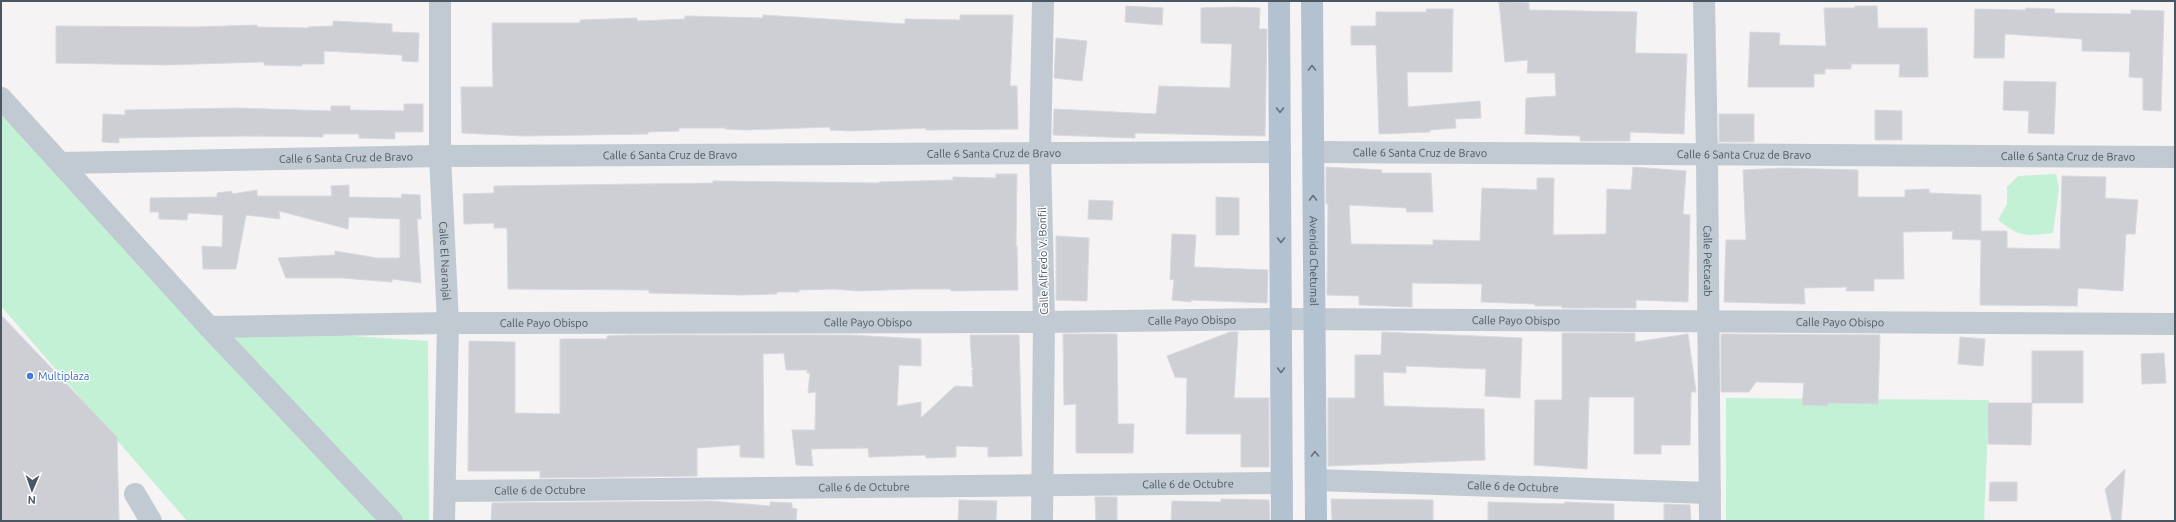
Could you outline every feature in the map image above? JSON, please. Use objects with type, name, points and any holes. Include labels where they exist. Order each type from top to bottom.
[{"type":"main road","points":[[1279,1],[1282,521]]},
{"type":"main road","name":"Avenida Chetumal","points":[[1312,1],[1316,521]]},
{"type":"street","name":"Calle El Naranjal","points":[[440,1],[440,156],[448,323],[446,491],[444,521]]},
{"type":"street","name":"Calle Alfredo V. Bonfil","points":[[1042,521],[1044,322],[1040,153],[1043,1]]},
{"type":"street","name":"Calle Petcacab","points":[[1704,1],[1707,155],[1710,521]]},
{"type":"street","points":[[1,98],[209,327],[392,521]]},
{"type":"street","name":"Calle 6 Santa Cruz de Bravo","points":[[60,163],[440,156],[1280,152]]},
{"type":"street","name":"Calle 6 Santa Cruz de Bravo","points":[[1313,152],[2175,157]]},
{"type":"street","name":"Calle Payo Obispo","points":[[209,327],[448,323],[1044,322],[1281,318],[1314,320],[2175,324]]},
{"type":"street","name":"Calle 6 de Octubre","points":[[1316,480],[1710,493]]},
{"type":"street","name":"Calle 6 de Octubre","points":[[446,491],[1043,484],[1282,483]]},
{"type":"street","points":[[135,494],[151,521]]},
{"type":"green space","points":[[1,85],[217,327],[428,341],[429,521],[187,521],[1,306]]},
{"type":"green space","points":[[2056,174],[2059,188],[2053,233],[2029,235],[2018,233],[1998,220],[2007,204],[2007,187],[2018,176]]},
{"type":"green space","points":[[1726,398],[1989,400],[1984,521],[1726,521]]},
{"type":"building","points":[[1499,1],[1529,3],[1529,10],[1637,12],[1635,53],[1687,54],[1684,134],[1630,132],[1630,141],[1580,141],[1580,136],[1525,134],[1526,98],[1556,96],[1555,73],[1527,73],[1528,60],[1505,62]]},
{"type":"building","points":[[1126,6],[1163,8],[1162,25],[1125,22]]},
{"type":"building","points":[[1855,6],[1877,6],[1878,28],[1927,28],[1928,77],[1899,77],[1900,64],[1851,64],[1851,69],[1825,69],[1825,74],[1814,74],[1814,87],[1748,87],[1750,32],[1780,33],[1779,45],[1826,46],[1824,8],[1855,8]]},
{"type":"building","points":[[1201,8],[1260,8],[1259,29],[1267,29],[1265,136],[1135,133],[1135,138],[1053,135],[1054,109],[1156,114],[1159,86],[1230,88],[1232,44],[1201,43]]},
{"type":"building","points":[[2026,8],[2055,9],[2054,13],[2131,14],[2131,10],[2164,11],[2161,111],[2143,110],[2143,78],[2129,77],[2130,52],[2082,51],[2082,39],[2005,34],[2004,58],[1974,58],[1975,9],[2025,10]]},
{"type":"building","points":[[1426,9],[1453,9],[1452,72],[1407,72],[1408,107],[1480,101],[1481,118],[1455,119],[1456,128],[1430,130],[1430,132],[1379,134],[1376,45],[1351,45],[1351,26],[1376,26],[1376,12],[1426,12]]},
{"type":"building","points":[[763,15],[905,24],[905,19],[960,20],[960,15],[1013,15],[1010,86],[1017,86],[1018,129],[926,130],[926,128],[851,131],[830,130],[830,127],[746,130],[725,128],[679,128],[679,131],[648,132],[648,134],[523,136],[462,133],[461,87],[493,87],[492,23],[580,23],[580,20],[637,18],[637,21],[685,19],[685,16],[763,18]]},
{"type":"building","points":[[333,21],[392,24],[392,32],[419,33],[418,62],[402,61],[402,55],[324,51],[324,64],[302,64],[302,66],[264,65],[264,62],[164,65],[56,63],[56,26],[194,27],[257,25],[257,27],[308,28],[333,26]]},
{"type":"building","points":[[1056,38],[1087,41],[1082,81],[1054,78]]},
{"type":"building","points":[[2004,81],[2056,82],[2054,134],[2028,133],[2029,111],[2003,110]]},
{"type":"building","points":[[404,104],[423,104],[423,132],[395,132],[395,139],[359,138],[359,134],[323,134],[323,137],[246,136],[119,138],[119,143],[102,142],[103,114],[125,115],[125,110],[236,108],[331,111],[331,106],[350,106],[350,110],[404,111]]},
{"type":"building","points":[[1875,110],[1902,111],[1902,140],[1875,140]]},
{"type":"building","points":[[1719,114],[1754,114],[1754,142],[1719,142]]},
{"type":"building","points":[[1326,167],[1382,170],[1381,173],[1431,173],[1433,212],[1407,212],[1406,208],[1349,205],[1351,244],[1433,245],[1433,240],[1480,241],[1482,188],[1537,190],[1537,178],[1554,178],[1553,235],[1606,234],[1607,189],[1631,190],[1633,167],[1686,171],[1683,214],[1690,215],[1688,302],[1636,300],[1636,308],[1562,308],[1562,306],[1535,306],[1535,304],[1481,302],[1482,284],[1412,283],[1412,307],[1359,305],[1359,296],[1327,295],[1328,204],[1326,204]]},
{"type":"building","points":[[1783,168],[1858,170],[1858,197],[1905,197],[1905,190],[1929,189],[1929,193],[1981,195],[1981,231],[2007,231],[2007,248],[2060,249],[2062,176],[2106,177],[2105,198],[2138,200],[2135,234],[2126,234],[2123,291],[2078,288],[2077,306],[1980,305],[1981,240],[1952,239],[1953,231],[1903,232],[1904,279],[1874,279],[1874,291],[1846,291],[1847,287],[1804,288],[1805,304],[1724,302],[1726,240],[1746,240],[1743,170]]},
{"type":"building","points":[[996,174],[1017,174],[1016,246],[1018,290],[951,291],[951,289],[913,289],[858,291],[835,289],[799,290],[799,292],[777,292],[777,294],[743,295],[649,293],[649,290],[508,289],[507,228],[494,228],[494,223],[464,224],[463,194],[494,193],[494,186],[713,183],[713,181],[879,183],[953,180],[953,177],[996,178]]},
{"type":"building","points":[[349,185],[349,197],[401,198],[402,194],[420,195],[421,219],[417,219],[421,283],[392,279],[392,282],[342,278],[286,278],[278,258],[335,255],[335,251],[377,258],[400,258],[400,219],[349,217],[348,229],[279,211],[280,219],[246,215],[236,269],[203,269],[202,246],[222,247],[223,215],[188,213],[187,220],[159,219],[159,212],[150,212],[150,198],[217,197],[217,193],[232,191],[232,194],[257,190],[257,196],[332,196],[331,186]]},
{"type":"building","points":[[1216,197],[1239,198],[1239,235],[1216,235]]},
{"type":"building","points":[[1089,200],[1113,201],[1112,220],[1088,219]]},
{"type":"building","points":[[1172,234],[1196,235],[1194,267],[1268,270],[1267,303],[1191,300],[1191,302],[1172,300],[1174,279],[1170,280]]},
{"type":"building","points":[[1056,236],[1089,238],[1087,301],[1056,300]]},
{"type":"building","name":"Multiplaza","points":[[1,315],[117,437],[119,521],[1,521]]},
{"type":"building","points":[[1230,332],[1238,332],[1234,398],[1269,398],[1269,467],[1241,467],[1241,434],[1186,434],[1187,378],[1175,377],[1167,356]]},
{"type":"building","points":[[1382,332],[1522,338],[1520,398],[1485,396],[1486,369],[1406,366],[1406,373],[1383,372],[1384,406],[1484,409],[1485,460],[1328,466],[1328,398],[1355,398],[1355,355],[1381,355]]},
{"type":"building","points":[[1562,333],[1635,333],[1635,342],[1688,334],[1696,392],[1691,392],[1690,445],[1661,445],[1661,454],[1634,454],[1634,397],[1589,397],[1587,469],[1534,465],[1535,400],[1562,400]]},
{"type":"building","points":[[1063,334],[1117,334],[1118,424],[1134,424],[1133,453],[1076,453],[1076,404],[1064,405]]},
{"type":"building","points":[[1721,334],[1880,335],[1878,404],[1828,403],[1828,406],[1802,405],[1804,383],[1756,382],[1749,392],[1721,392]]},
{"type":"building","points":[[850,335],[921,339],[921,366],[899,365],[897,406],[921,402],[921,418],[955,386],[973,387],[972,370],[974,368],[972,368],[970,335],[1019,335],[1022,456],[988,457],[988,447],[956,446],[956,457],[926,458],[926,455],[869,457],[868,448],[811,449],[813,466],[796,465],[792,430],[815,430],[816,392],[808,393],[810,373],[807,373],[807,370],[786,370],[784,353],[763,354],[764,458],[740,457],[740,445],[697,448],[697,476],[540,478],[540,471],[468,471],[469,341],[515,342],[515,413],[560,414],[560,339],[607,339],[607,336]]},
{"type":"building","points":[[1960,337],[1985,339],[1983,366],[1958,364]]},
{"type":"building","points":[[2032,351],[2083,351],[2083,403],[2032,403]]},
{"type":"building","points":[[2164,353],[2166,383],[2142,384],[2141,354]]},
{"type":"building","points":[[1988,403],[2032,403],[2031,445],[1988,444]]},
{"type":"building","points":[[2125,469],[2121,521],[2112,521],[2105,489]]},
{"type":"building","points":[[1990,482],[2017,482],[2017,501],[1989,501]]},
{"type":"building","points":[[1095,497],[1117,497],[1117,521],[1096,521]]},
{"type":"building","points":[[1221,499],[1269,500],[1270,521],[1171,521],[1172,501],[1221,502]]},
{"type":"building","points":[[1331,499],[1433,500],[1433,521],[1332,521]]},
{"type":"building","points":[[959,500],[997,501],[996,521],[958,521]]},
{"type":"building","points":[[710,501],[770,506],[770,502],[792,503],[792,508],[797,509],[796,521],[491,521],[492,503]]},
{"type":"building","points":[[1488,502],[1564,504],[1565,502],[1614,504],[1614,521],[1488,521]]},
{"type":"building","points":[[1664,504],[1690,505],[1691,521],[1664,521]]},
{"type":"place","name":"Multiplaza","points":[[30,376]]}]
